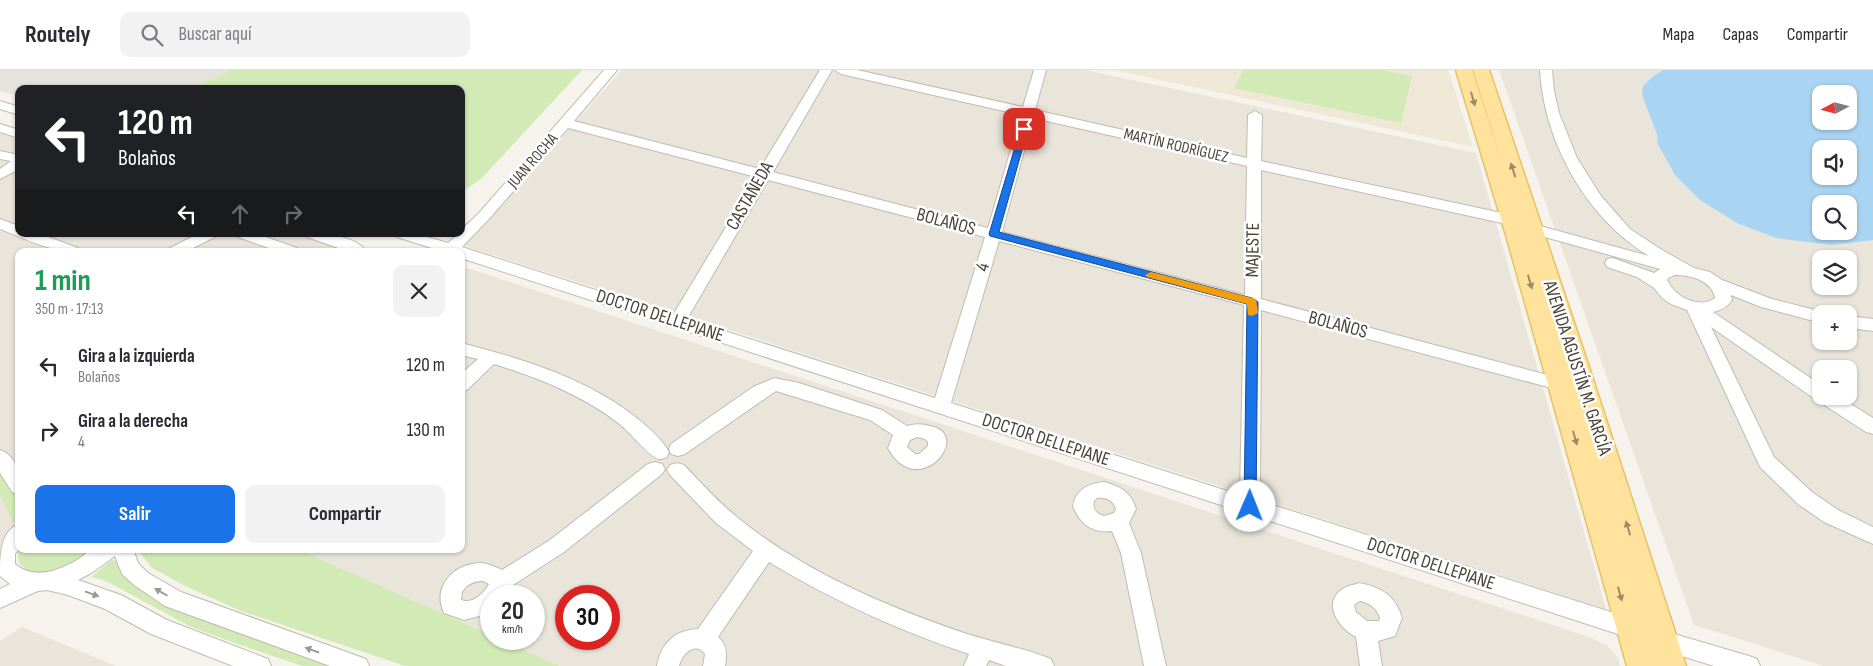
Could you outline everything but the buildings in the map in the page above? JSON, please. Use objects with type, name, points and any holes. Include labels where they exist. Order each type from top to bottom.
[{"type":"main road","name":"AVENIDA AGUSTÍN M. GARCÍA","points":[[1464,70],[1525,229],[1668,654]]},
{"type":"main road","name":"AVENIDA AGUSTÍN M. GARCÍA","points":[[1481,70],[1525,229],[1559,384],[1642,666]]},
{"type":"street","name":"JUAN ROCHA","points":[[459,248],[484,216],[612,70]]},
{"type":"street","name":"CASTAÑEDA","points":[[676,322],[826,70]]},
{"type":"street","name":"MARTÍN RODRÍGUEZ","points":[[842,70],[1255,164],[1525,229],[1578,248]]},
{"type":"street","name":"4","points":[[941,406],[994,234],[1040,70]]},
{"type":"street","points":[[1546,70],[1551,105],[1557,126],[1573,162],[1596,200],[1626,233],[1685,271]]},
{"type":"street","points":[[0,105],[15,110]]},
{"type":"street","name":"MAJESTE","points":[[1250,506],[1255,115]]},
{"type":"street","name":"BOLAÑOS","points":[[566,123],[1559,384]]},
{"type":"street","points":[[0,128],[15,133]]},
{"type":"street","points":[[0,141],[15,143]]},
{"type":"street","points":[[0,155],[15,158]]},
{"type":"street","points":[[0,175],[15,161]]},
{"type":"street","points":[[0,224],[15,230]]},
{"type":"street","points":[[34,237],[65,248]]},
{"type":"street","points":[[182,248],[204,237]]},
{"type":"street","points":[[252,237],[283,248]]},
{"type":"street","points":[[322,237],[353,248]]},
{"type":"street","name":"DOCTOR DELLEPIANE","points":[[408,237],[427,247]]},
{"type":"street","points":[[1578,248],[1685,271],[1766,303],[1812,315]]},
{"type":"street","points":[[1578,248],[1643,274],[1660,284],[1672,297],[1693,306],[1812,388]]},
{"type":"street","name":"DOCTOR DELLEPIANE","points":[[465,254],[1630,628]]},
{"type":"street","points":[[1660,284],[1661,275],[1671,270],[1685,271]]},
{"type":"street","points":[[1693,306],[1713,307],[1720,305],[1724,300],[1724,295],[1714,282]]},
{"type":"street","points":[[1693,306],[1767,462],[1805,498],[1831,516],[1873,536]]},
{"type":"street","points":[[1857,323],[1873,326]]},
{"type":"street","points":[[1708,339],[1720,333],[1740,339]]},
{"type":"street","points":[[465,350],[551,378],[580,391],[606,406],[646,434],[668,460],[738,530],[766,549],[829,585],[979,658],[1043,666]]},
{"type":"street","points":[[465,381],[491,357]]},
{"type":"street","points":[[505,585],[668,460],[759,392],[774,384],[793,388],[876,415],[905,434]]},
{"type":"street","points":[[1839,405],[1873,427]]},
{"type":"street","points":[[0,457],[15,481]]},
{"type":"street","points":[[1116,522],[1123,531],[1131,553],[1155,666]]},
{"type":"street","points":[[6,546],[5,568],[11,576],[21,581],[69,586],[99,596],[159,627],[260,666]]},
{"type":"street","points":[[704,639],[766,549]]},
{"type":"street","points":[[0,599],[40,582],[63,576],[81,568],[102,553]]},
{"type":"street","points":[[124,553],[130,568],[141,579],[173,599],[358,666]]},
{"type":"street","points":[[1366,632],[1371,666]]},
{"type":"street","points":[[668,666],[669,656],[680,643],[696,638],[704,639],[714,648],[716,654],[714,666]]},
{"type":"street","points":[[1668,654],[1690,647],[1749,666]]},
{"type":"shaded area","points":[[0,70],[231,70],[197,85],[15,85],[15,95],[0,91]]},
{"type":"shaded area","points":[[622,70],[1085,70],[1476,153],[1606,609],[465,246]]},
{"type":"shaded area","points":[[1114,70],[1448,70],[1473,147]]},
{"type":"shaded area","points":[[1499,70],[1873,70],[1873,666],[1824,666],[1694,625]]},
{"type":"shaded area","points":[[0,129],[15,135],[15,237],[322,237],[352,248],[15,248],[15,539],[4,558],[0,560]]},
{"type":"shaded area","points":[[465,267],[1589,637],[1607,645],[1618,658],[1620,666],[560,666],[524,650],[545,650],[545,585],[480,585],[480,630],[307,553],[465,553]]},
{"type":"shaded area","points":[[22,627],[116,666],[0,666],[0,641]]},
{"type":"green space","points":[[231,70],[582,70],[481,179],[465,190],[465,85],[197,85]]},
{"type":"green space","points":[[1243,70],[1382,70],[1412,76],[1401,123],[1234,88]]},
{"type":"green space","points":[[0,472],[6,485],[15,493],[15,521],[13,522],[0,495]]},
{"type":"green space","points":[[18,553],[88,553],[59,568],[38,572],[29,571],[20,564]]},
{"type":"green space","points":[[140,553],[307,553],[480,630],[480,650],[524,650],[560,666],[405,666],[241,611],[187,587],[152,568]]},
{"type":"green space","points":[[112,560],[117,561],[127,576],[148,592],[178,608],[249,637],[332,666],[302,666],[191,627],[106,581],[91,577]]},
{"type":"water","points":[[1663,70],[1873,70],[1873,240],[1831,245],[1776,238],[1737,223],[1700,200],[1675,175],[1658,145],[1657,134],[1642,95],[1643,86]]},
{"type":"slow traffic","points":[[1151,275],[1252,302],[1252,313]]},
{"type":"route","points":[[1024,129],[994,234],[1252,302],[1250,506]]}]
